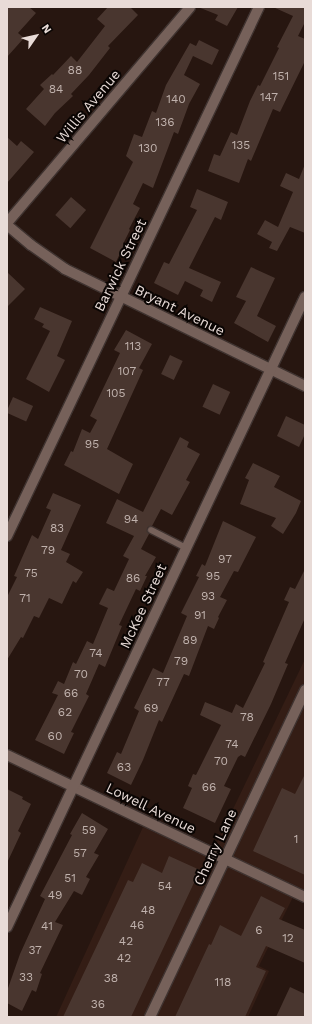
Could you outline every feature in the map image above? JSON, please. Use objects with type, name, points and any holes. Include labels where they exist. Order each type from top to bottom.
[{"type":"street","name":"Willis Avenue","points":[[7,224],[190,7]]},
{"type":"street","name":"Barwick Street","points":[[7,536],[259,7]]},
{"type":"street","name":"Bryant Avenue","points":[[7,224],[31,246],[64,269],[305,386]]},
{"type":"street","name":"McKee Street","points":[[7,927],[305,297]]},
{"type":"street","name":"Cherry Lane","points":[[150,1017],[305,690]]},
{"type":"street","name":"Lowell Avenue","points":[[7,755],[305,897]]},
{"type":"lane","points":[[150,530],[186,548]]},
{"type":"shaded area","points":[[305,659],[305,900],[294,895],[259,966],[269,971],[248,1017],[56,1017],[143,827],[210,857]]},
{"type":"building","points":[[7,7],[29,7],[36,13],[18,33],[24,38],[7,57]]},
{"type":"building","points":[[108,7],[130,7],[138,15],[108,46],[110,48],[89,75],[71,94],[73,96],[55,113],[45,126],[26,109],[44,89],[40,85],[52,74],[53,75],[71,56],[77,62],[105,26],[97,19]]},
{"type":"building","points":[[198,7],[238,7],[227,26],[215,20],[218,15]]},
{"type":"building","points":[[273,7],[305,7],[305,22],[298,36],[305,39],[305,61],[280,112],[273,109],[251,161],[248,159],[239,183],[208,171],[214,154],[220,156],[231,132],[237,135],[250,101],[258,85],[260,86],[279,48],[277,47],[293,16]]},
{"type":"building","points":[[199,40],[219,50],[212,65],[193,56],[184,75],[200,84],[189,104],[178,134],[174,132],[153,188],[143,183],[133,204],[140,208],[129,229],[130,230],[116,262],[90,248],[133,162],[126,156],[134,134],[142,137],[152,111],[156,113],[166,85],[190,43],[196,46]]},
{"type":"building","points":[[7,137],[17,146],[21,141],[34,152],[7,183]]},
{"type":"building","points":[[305,164],[305,233],[290,227],[277,251],[269,248],[272,242],[257,234],[265,220],[278,227],[293,192],[280,186],[286,173],[299,179]]},
{"type":"building","points":[[197,189],[228,202],[221,220],[215,217],[189,268],[221,282],[212,302],[200,296],[203,290],[185,281],[178,295],[154,283],[164,262],[169,264],[197,210],[190,207]]},
{"type":"building","points":[[71,197],[86,210],[70,228],[55,215]]},
{"type":"building","points":[[251,267],[275,278],[257,316],[276,326],[268,342],[234,323],[246,301],[236,297]]},
{"type":"building","points":[[7,272],[25,289],[7,307]]},
{"type":"building","points":[[40,307],[72,321],[57,356],[65,360],[49,392],[26,379],[50,331],[42,327],[44,324],[34,319]]},
{"type":"building","points":[[126,330],[152,344],[139,368],[143,370],[107,449],[133,464],[119,494],[64,465],[71,451],[73,452],[82,429],[90,433],[97,420],[90,416],[120,353],[114,350]]},
{"type":"building","points":[[170,355],[183,361],[174,380],[161,374]]},
{"type":"building","points":[[213,384],[230,392],[220,415],[202,407]]},
{"type":"building","points":[[13,397],[33,406],[26,421],[7,413]]},
{"type":"building","points":[[286,416],[305,425],[305,434],[299,447],[277,436]]},
{"type":"building","points":[[180,437],[189,442],[187,447],[200,454],[186,480],[190,482],[172,515],[161,509],[152,526],[147,528],[149,534],[141,549],[156,557],[145,576],[147,576],[140,591],[136,589],[119,625],[122,626],[105,667],[99,664],[86,694],[89,696],[71,732],[74,733],[64,754],[35,740],[58,695],[52,693],[58,681],[64,684],[73,662],[76,664],[87,641],[93,644],[108,608],[99,604],[107,588],[114,591],[129,559],[123,556],[134,536],[106,523],[117,499],[143,512]]},
{"type":"building","points":[[253,463],[280,476],[274,487],[301,501],[296,513],[283,534],[271,526],[276,518],[240,504],[249,480],[245,478]]},
{"type":"building","points":[[53,493],[81,505],[61,550],[70,554],[66,562],[83,572],[76,583],[73,581],[62,604],[49,598],[39,618],[34,616],[23,638],[21,637],[7,660],[7,597],[17,577],[14,576],[32,535],[38,539],[51,510],[46,508]]},
{"type":"building","points":[[223,521],[256,537],[238,572],[234,571],[220,597],[227,600],[218,617],[219,618],[214,629],[208,626],[189,676],[184,674],[162,722],[159,720],[131,785],[107,773],[117,752],[121,754],[139,711],[134,708],[153,668],[163,673],[187,616],[181,613],[199,577],[196,576],[202,564],[205,566]]},
{"type":"building","points":[[305,569],[305,618],[285,663],[288,664],[271,704],[245,757],[241,755],[238,757],[224,786],[231,789],[215,823],[183,808],[192,788],[188,786],[193,774],[196,775],[221,725],[200,715],[205,702],[232,713],[236,704],[243,708],[265,663],[263,662],[289,602],[284,600],[290,587],[295,589]]},
{"type":"building","points":[[305,774],[305,875],[253,851],[282,788],[295,794]]},
{"type":"building","points":[[7,789],[23,797],[22,799],[31,804],[18,831],[21,833],[7,863]]},
{"type":"building","points":[[82,813],[108,829],[94,853],[99,855],[86,877],[90,879],[82,895],[74,891],[55,922],[63,925],[40,973],[42,974],[36,992],[32,990],[22,1011],[7,1003],[7,991],[20,954],[45,899],[40,896],[72,835],[70,834]]},
{"type":"building","points":[[169,856],[200,870],[131,1017],[63,1017],[128,880],[133,882],[142,863],[162,873]]},
{"type":"building","points":[[261,896],[285,908],[279,919],[305,930],[305,963],[266,946],[256,967],[266,971],[245,1017],[175,1017],[209,944],[211,945],[220,925],[241,936]]},
{"type":"building","points":[[290,987],[305,994],[305,1017],[276,1017]]}]
